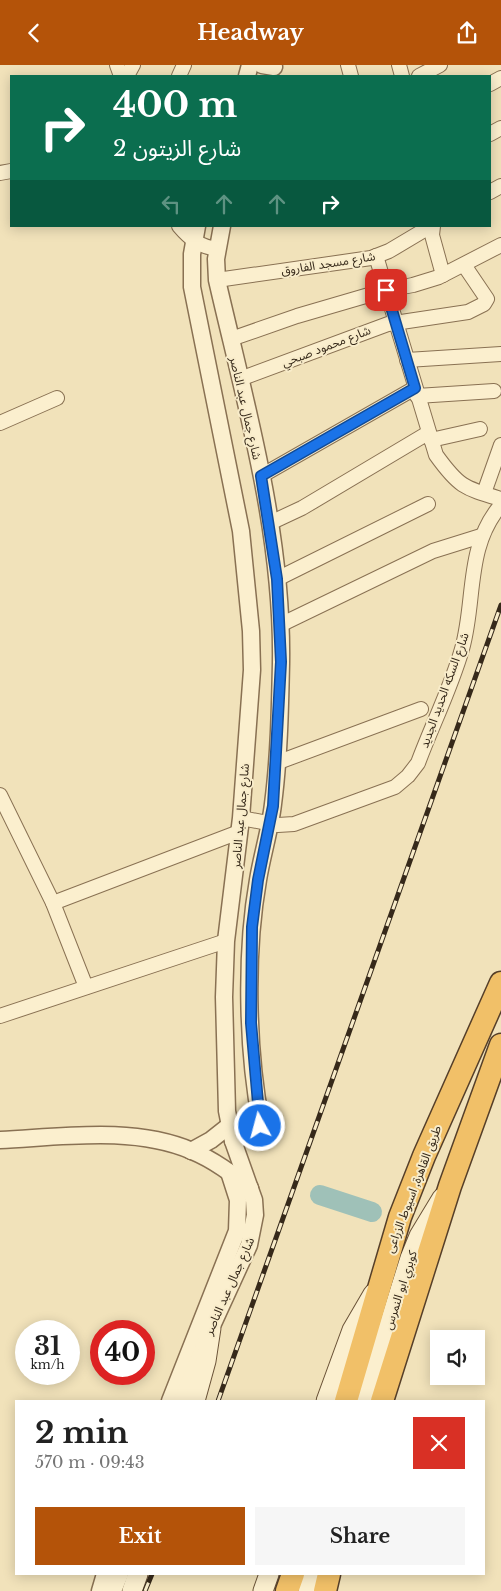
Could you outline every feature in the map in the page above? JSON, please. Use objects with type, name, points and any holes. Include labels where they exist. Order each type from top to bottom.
[{"type":"highway","name":"طريق القاهرة, اسيوط الزراعى","points":[[346,1400],[400,1217],[424,1156],[501,983]]},
{"type":"highway","points":[[382,1400],[450,1185],[501,1045]]},
{"type":"highway","points":[[287,1591],[293,1575]]},
{"type":"highway","points":[[325,1591],[329,1575]]},
{"type":"main road","name":"كوبري ابو النمرس","points":[[365,1400],[410,1258],[430,1215],[450,1185]]},
{"type":"main road","name":"كوبري ابو النمرس","points":[[326,1400],[352,1330],[378,1287]]},
{"type":"main road","points":[[195,1400],[206,1361],[211,1327]]},
{"type":"main road","points":[[132,1591],[138,1575]]},
{"type":"main road","points":[[263,1591],[269,1575]]},
{"type":"main road","points":[[308,1591],[313,1575]]},
{"type":"street","points":[[421,75],[440,65]]},
{"type":"street","points":[[182,227],[195,233],[209,248],[218,249]]},
{"type":"street","name":"شارع جمال عبد الناصر","points":[[222,227],[218,249],[217,280],[270,523],[277,579],[281,662],[276,763],[270,824],[258,880],[252,927],[251,1023],[260,1126],[255,1132],[231,1133]]},
{"type":"street","name":"شارع مسجد الفاروق","points":[[217,280],[376,256],[430,227]]},
{"type":"street","points":[[432,227],[432,235],[443,275]]},
{"type":"street","name":"شارع جمال عبد الناصر","points":[[182,1400],[211,1327],[254,1230],[255,1208],[231,1133],[226,1096],[224,1025],[226,941],[240,825],[252,669],[252,631],[241,531],[192,287],[195,233]]},
{"type":"street","points":[[231,339],[297,316],[386,290],[413,285],[443,275],[501,245]]},
{"type":"street","points":[[376,256],[436,455],[450,473],[467,489],[501,499]]},
{"type":"street","name":"شارع محمود صبحي","points":[[240,379],[396,322],[462,314],[484,303],[487,299],[464,265]]},
{"type":"street","points":[[407,360],[501,355]]},
{"type":"street","points":[[261,476],[416,392],[494,391]]},
{"type":"street","points":[[0,423],[56,398]]},
{"type":"street","points":[[270,523],[302,508],[429,436],[480,429]]},
{"type":"street","points":[[484,493],[501,445]]},
{"type":"street","points":[[277,579],[428,504]]},
{"type":"street","name":"شارع السكه الحديد الجديد","points":[[270,824],[294,824],[395,787],[408,776],[418,763],[461,652],[470,614],[475,555],[481,536],[501,505]]},
{"type":"street","points":[[280,625],[433,551],[481,536]]},
{"type":"street","points":[[276,763],[421,709]]},
{"type":"street","points":[[0,795],[53,903],[86,987]]},
{"type":"street","points":[[53,903],[240,825],[270,824]]},
{"type":"street","points":[[0,1016],[226,941]]},
{"type":"street","points":[[224,1025],[251,1023]]},
{"type":"street","points":[[191,1151],[211,1140],[231,1133]]},
{"type":"street","points":[[0,1140],[111,1137],[155,1141],[191,1151],[229,1172],[250,1188]]},
{"type":"street","name":"شارع جمال عبد الناصر","points":[[170,1400],[237,1231],[238,1200],[229,1172]]},
{"type":"street","points":[[100,1591],[105,1575]]},
{"type":"street","points":[[114,1591],[120,1575]]},
{"type":"waterway","points":[[320,1195],[372,1212]]},
{"type":"railway","points":[[218,1400],[501,605]]},
{"type":"railway","points":[[145,1591],[152,1575]]},
{"type":"route","points":[[260,1126],[251,1023],[252,927],[258,880],[273,806],[281,662],[277,579],[270,523],[261,476],[415,388],[386,290]]}]
